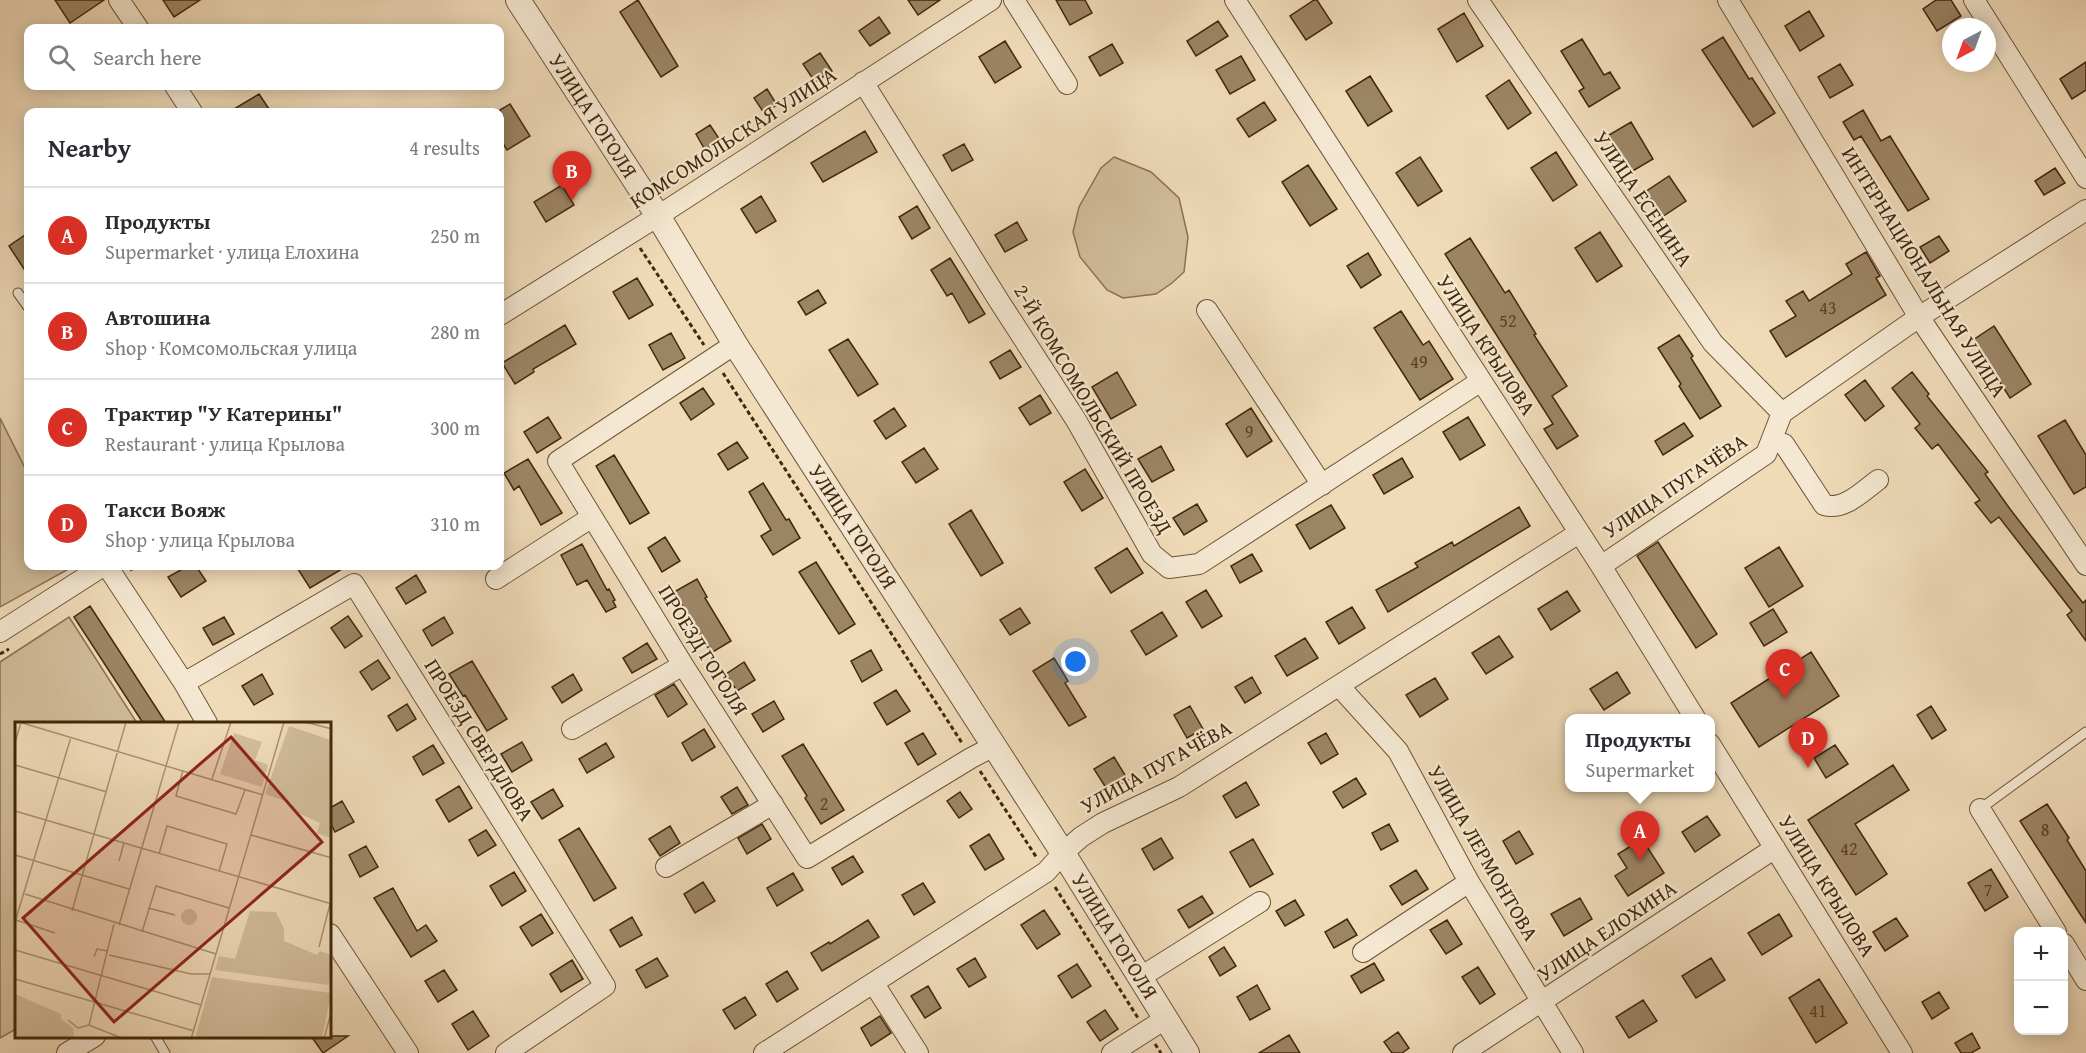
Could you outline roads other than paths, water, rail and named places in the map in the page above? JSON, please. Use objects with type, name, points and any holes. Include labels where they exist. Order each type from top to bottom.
[{"type":"street","points":[[119,0],[135,24]]},
{"type":"street","name":"УЛИЦА ГОГОЛЯ","points":[[518,0],[658,216],[735,344],[1063,853],[1139,978],[1156,1025],[1187,1053]]},
{"type":"street","name":"КОМСОМОЛЬСКАЯ УЛИЦА","points":[[504,312],[658,216],[991,0]]},
{"type":"street","points":[[1014,0],[1067,84]]},
{"type":"street","name":"УЛИЦА КРЫЛОВА","points":[[1235,0],[1601,566],[1693,714]]},
{"type":"street","name":"УЛИЦА ЕСЕНИНА","points":[[1478,0],[1713,343],[1782,413]]},
{"type":"street","name":"ИНТЕРНАЦИОНАЛЬНАЯ УЛИЦА","points":[[1728,0],[1919,317],[2086,566]]},
{"type":"street","points":[[1974,0],[2086,178]]},
{"type":"street","name":"2-Й КОМСОМОЛЬСКИЙ ПРОЕЗД","points":[[863,82],[1076,420],[1152,554],[1169,568],[1199,564],[1481,381]]},
{"type":"street","points":[[178,90],[189,108]]},
{"type":"street","points":[[1782,413],[1919,317],[2086,210]]},
{"type":"street","points":[[1207,310],[1322,485]]},
{"type":"street","name":"ПРОЕЗД ГОГОЛЯ","points":[[735,344],[558,460],[683,665],[807,858],[994,746]]},
{"type":"street","name":"УЛИЦА ПУГАЧЁВА","points":[[1601,566],[1766,454],[1782,413]]},
{"type":"street","points":[[1771,441],[1784,444],[1824,505],[1833,508],[1848,502],[1878,480]]},
{"type":"street","points":[[496,579],[592,517]]},
{"type":"street","name":"УЛИЦА ПУГАЧЁВА","points":[[764,1053],[1046,872],[1081,837],[1179,787],[1579,532]]},
{"type":"street","points":[[0,632],[99,570]]},
{"type":"street","points":[[108,570],[184,683],[206,722]]},
{"type":"street","name":"ПРОЕЗД СВЕРДЛОВА","points":[[184,683],[354,584],[605,986],[506,1053]]},
{"type":"street","points":[[572,729],[683,665]]},
{"type":"street","name":"УЛИЦА ЛЕРМОНТОВА","points":[[1339,686],[1398,751],[1469,882],[1573,1053]]},
{"type":"street","name":"УЛИЦА КРЫЛОВА","points":[[1715,752],[1902,1053]]},
{"type":"street","points":[[666,867],[773,804]]},
{"type":"street","points":[[1980,809],[2053,927]]},
{"type":"street","name":"УЛИЦА ЕЛОХИНА","points":[[1463,1053],[1775,848]]},
{"type":"street","points":[[1363,952],[1469,882]]},
{"type":"street","points":[[1139,978],[1260,902]]},
{"type":"street","points":[[332,937],[408,1053]]},
{"type":"street","points":[[2068,951],[2086,980]]},
{"type":"street","points":[[874,984],[918,1053]]},
{"type":"street","points":[[1112,1053],[1156,1025]]},
{"type":"street","points":[[67,1053],[92,1038]]},
{"type":"lane","points":[[18,293],[24,302]]},
{"type":"lane","points":[[1980,809],[2086,732]]},
{"type":"lane","points":[[156,1038],[165,1053]]},
{"type":"place","name":"Автошина","points":[[572,201]]},
{"type":"place","name":"Трактир \"У Катерины\"","points":[[1785,699]]},
{"type":"place","name":"Такси Вояж","points":[[1808,768]]},
{"type":"place","name":"Продукты","points":[[1640,861]]}]
